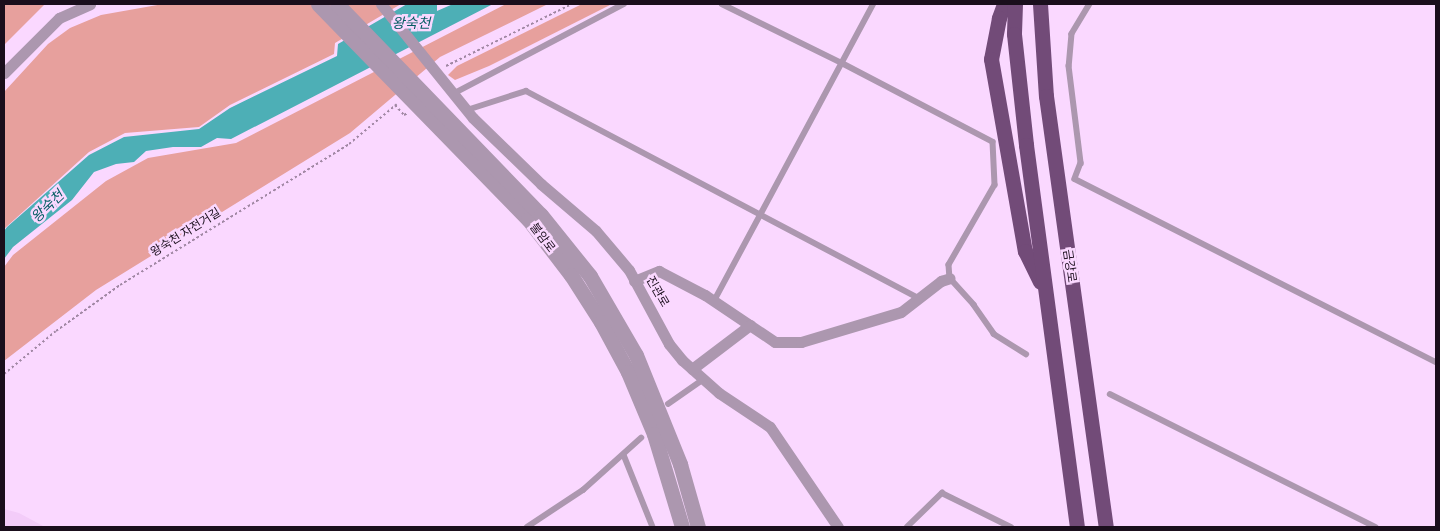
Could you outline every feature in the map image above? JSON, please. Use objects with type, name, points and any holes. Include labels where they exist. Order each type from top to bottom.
[{"type":"highway","points":[[1004,4],[999,18],[991,60],[1025,251],[1046,294]]},
{"type":"highway","points":[[1015,4],[1014,34],[1026,145],[1077,527]]},
{"type":"highway","name":"금강로","points":[[1040,4],[1046,96],[1106,527]]},
{"type":"street","points":[[4,72],[59,18],[90,4]]},
{"type":"street","name":"불암로","points":[[318,4],[534,217],[596,314],[628,372],[654,434],[682,527]]},
{"type":"street","name":"불암로","points":[[337,4],[590,276],[636,355],[680,464],[698,527]]},
{"type":"street","name":"진관로","points":[[380,4],[467,110],[541,184],[596,230],[634,280],[669,344],[692,369],[719,393],[770,428],[838,527]]},
{"type":"street","points":[[634,280],[659,271],[714,301],[775,342],[801,342],[901,312],[941,281],[950,278]]},
{"type":"street","points":[[692,369],[750,325]]},
{"type":"lane","points":[[453,94],[624,4]]},
{"type":"lane","points":[[722,4],[842,63],[993,142],[996,186],[949,265],[950,278],[974,304],[994,334],[1026,354]]},
{"type":"lane","points":[[714,301],[873,4]]},
{"type":"lane","points":[[1090,4],[1072,34],[1069,66],[1081,163],[1075,179],[1436,362]]},
{"type":"lane","points":[[467,110],[526,91],[919,298]]},
{"type":"lane","points":[[668,404],[704,379]]},
{"type":"lane","points":[[1110,394],[1376,527]]},
{"type":"lane","points":[[528,527],[584,490],[641,438]]},
{"type":"lane","points":[[624,455],[653,527]]},
{"type":"lane","points":[[907,527],[942,493],[1010,527]]},
{"type":"path","points":[[451,63],[572,4]]},
{"type":"path","points":[[396,105],[404,115]]},
{"type":"path","name":"왕숙천 자전거길","points":[[4,374],[56,331],[120,284],[349,144],[382,115]]},
{"type":"shaded area","points":[[4,4],[45,4],[4,45]]},
{"type":"shaded area","points":[[163,4],[401,4],[335,43],[334,54],[230,105],[199,127],[125,133],[89,152],[4,229],[4,92],[48,44],[70,28],[101,15]]},
{"type":"shaded area","points":[[506,4],[548,4],[440,57],[350,133],[96,290],[4,361],[4,267],[13,255],[106,181],[148,158],[236,143]]},
{"type":"shaded area","points":[[582,4],[612,4],[489,66],[455,80],[448,75],[457,66]]},
{"type":"shaded area","points":[[4,509],[19,513],[45,527],[4,527]]},
{"type":"water","name":"왕숙천","points":[[407,4],[437,4],[437,11],[453,4],[493,4],[231,139],[217,138],[201,147],[173,147],[146,151],[134,162],[116,164],[94,172],[72,200],[13,247],[4,259],[4,231],[7,227],[89,155],[124,137],[199,129],[230,108],[337,56],[338,44]]}]
